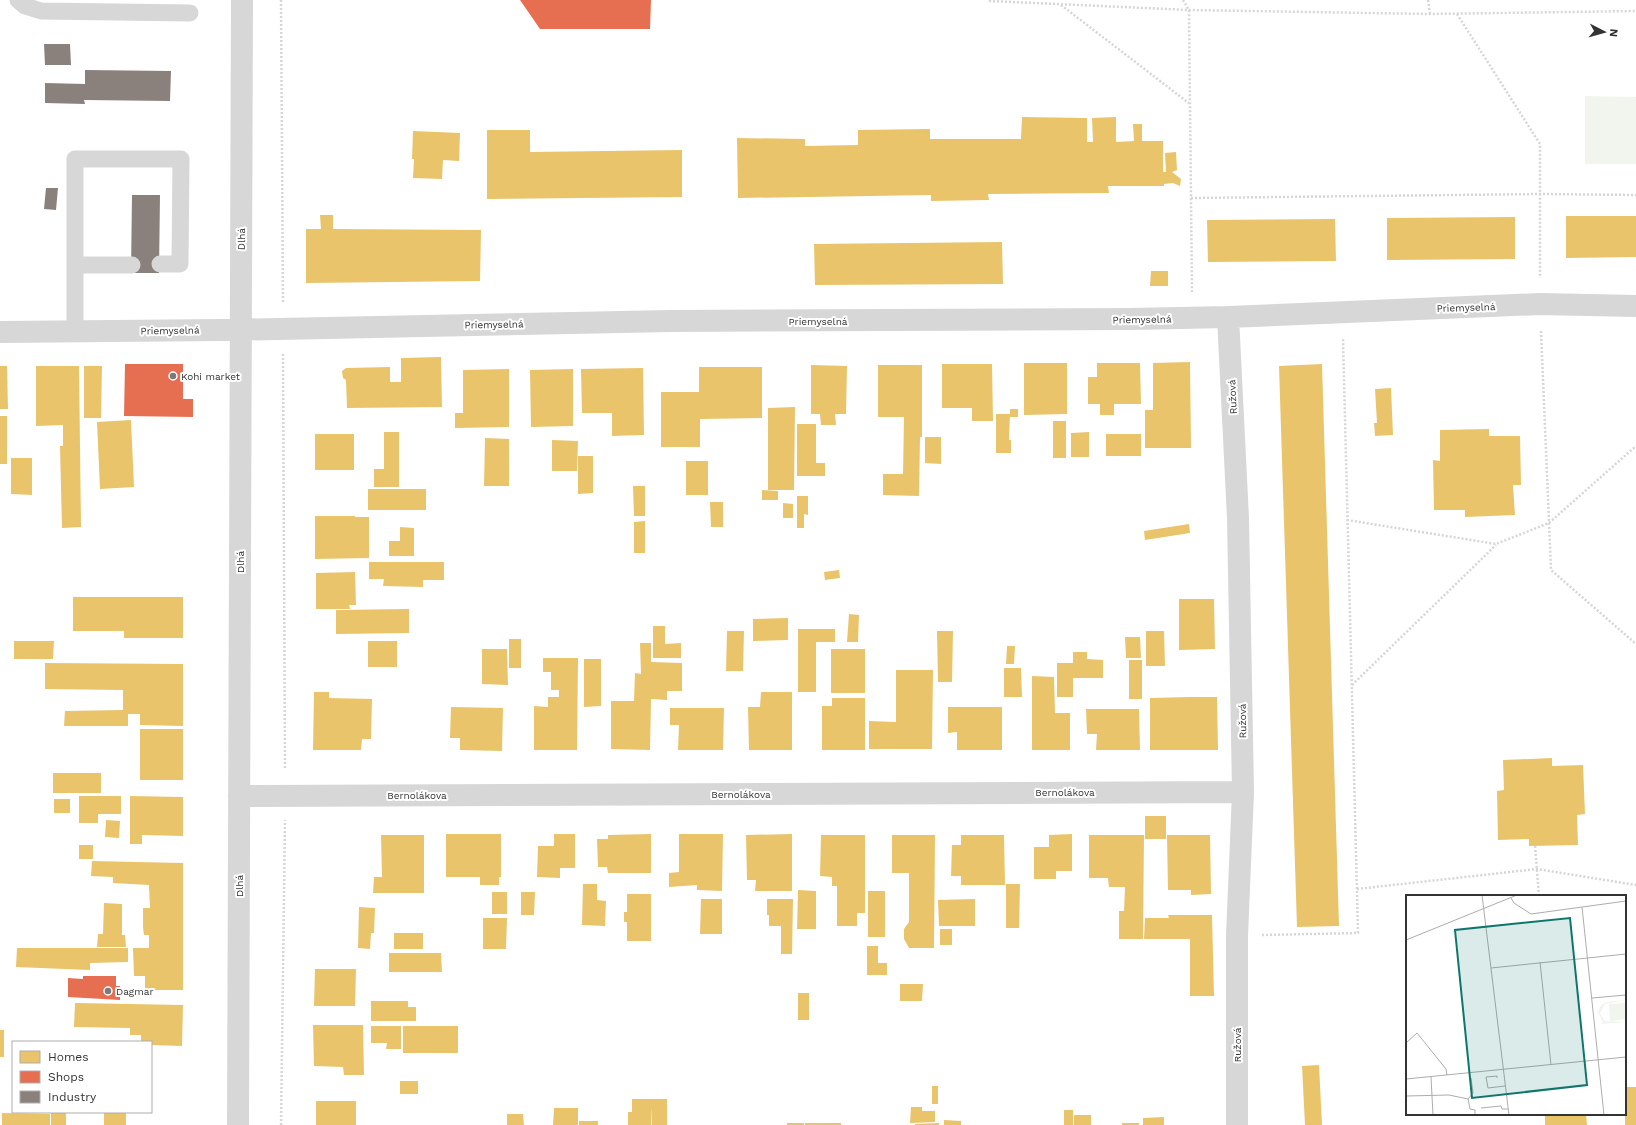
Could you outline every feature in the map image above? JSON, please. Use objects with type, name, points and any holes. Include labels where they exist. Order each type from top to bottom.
[{"type":"street","name":"Dlhá","points":[[238,1125],[242,0]]},
{"type":"street","name":"Priemyselná","points":[[0,332],[671,321],[1192,318],[1540,304],[1636,306]]},
{"type":"street","name":"Ružová","points":[[1228,317],[1238,518],[1243,792],[1237,936],[1237,1125]]},
{"type":"street","name":"Bernolákova","points":[[239,796],[1243,792]]},
{"type":"lane","points":[[18,0],[25,6],[41,11],[190,13]]},
{"type":"lane","points":[[75,331],[75,159],[181,159],[180,264],[160,264]]},
{"type":"lane","points":[[75,265],[132,264]]},
{"type":"path","points":[[281,0],[285,796],[281,1125]]},
{"type":"path","points":[[990,0],[1190,10],[1430,14],[1636,11]]},
{"type":"path","points":[[1183,0],[1190,10],[1192,318]]},
{"type":"path","points":[[1428,0],[1430,14]]},
{"type":"path","points":[[1060,4],[1190,104]]},
{"type":"path","points":[[1457,14],[1540,144],[1540,304],[1551,570],[1636,644]]},
{"type":"path","points":[[1191,198],[1540,194],[1636,195]]},
{"type":"path","points":[[1237,936],[1358,933],[1342,312]]},
{"type":"path","points":[[1352,685],[1496,544],[1549,523],[1636,446]]},
{"type":"path","points":[[1347,520],[1496,544]]},
{"type":"path","points":[[1535,846],[1539,895]]},
{"type":"path","points":[[1357,888],[1537,869],[1636,885]]},
{"type":"shaded area","points":[[1585,96],[1636,97],[1636,164],[1585,164]]},
{"type":"building: Homes","points":[[1022,117],[1087,118],[1087,142],[1093,142],[1092,118],[1116,117],[1116,142],[1134,141],[1133,124],[1142,124],[1142,141],[1163,141],[1163,172],[1166,172],[1165,153],[1176,152],[1177,170],[1172,172],[1181,179],[1180,186],[1173,183],[1164,184],[1164,186],[1108,186],[1109,193],[988,194],[989,200],[931,201],[931,195],[738,198],[737,138],[805,139],[805,146],[858,145],[858,130],[930,129],[930,139],[1021,139]]},
{"type":"building: Homes","points":[[487,130],[530,130],[530,152],[682,150],[682,197],[487,199]]},
{"type":"building: Homes","points":[[413,131],[460,133],[459,161],[443,160],[442,179],[413,178]]},
{"type":"building: Homes","points":[[320,215],[333,215],[333,229],[481,230],[480,281],[306,283],[306,229],[321,229]]},
{"type":"building: Homes","points":[[1566,216],[1636,216],[1636,257],[1566,258]]},
{"type":"building: Homes","points":[[1515,217],[1515,259],[1387,260],[1387,218]]},
{"type":"building: Homes","points":[[1335,219],[1336,261],[1208,262],[1207,220]]},
{"type":"building: Homes","points":[[1002,242],[1003,284],[815,285],[814,244]]},
{"type":"building: Homes","points":[[1151,271],[1168,271],[1168,286],[1150,286]]},
{"type":"building: Homes","points":[[441,357],[442,407],[347,408],[346,380],[343,378],[342,371],[346,368],[390,367],[390,382],[401,382],[401,358]]},
{"type":"building: Homes","points":[[1190,362],[1191,448],[1145,448],[1145,410],[1153,410],[1153,363]]},
{"type":"building: Homes","points":[[1024,363],[1067,363],[1067,414],[1024,415]]},
{"type":"building: Homes","points":[[1097,363],[1140,363],[1141,404],[1114,404],[1114,415],[1100,415],[1100,404],[1088,404],[1088,377],[1097,377]]},
{"type":"building: Homes","points":[[942,364],[992,364],[993,421],[972,421],[972,408],[942,408]]},
{"type":"building: Homes","points":[[1322,364],[1339,926],[1297,927],[1279,366]]},
{"type":"building: Homes","points":[[811,365],[847,366],[846,414],[835,414],[836,425],[821,425],[820,414],[811,414]]},
{"type":"building: Homes","points":[[878,365],[922,365],[922,437],[920,437],[919,496],[883,495],[883,474],[903,474],[904,417],[878,417]]},
{"type":"building: Homes","points":[[0,366],[7,366],[8,409],[0,409]]},
{"type":"building: Homes","points":[[36,366],[79,366],[81,527],[62,528],[60,446],[63,446],[63,425],[36,426]]},
{"type":"building: Homes","points":[[84,366],[102,366],[101,418],[84,418]]},
{"type":"building: Homes","points":[[699,367],[762,367],[762,418],[700,419],[700,447],[661,447],[661,392],[699,392]]},
{"type":"building: Homes","points":[[643,368],[644,435],[612,436],[612,413],[582,413],[581,369]]},
{"type":"building: Homes","points":[[509,369],[509,427],[455,428],[455,413],[463,413],[463,370]]},
{"type":"building: Homes","points":[[573,369],[573,426],[531,427],[530,370]]},
{"type":"building: Homes","points":[[1391,388],[1393,435],[1375,436],[1374,423],[1377,423],[1375,389]]},
{"type":"building: Homes","points":[[795,407],[794,490],[768,490],[768,408]]},
{"type":"building: Homes","points":[[1010,409],[1018,409],[1018,417],[1010,417]]},
{"type":"building: Homes","points":[[996,414],[1010,414],[1009,440],[1011,440],[1011,453],[996,453]]},
{"type":"building: Homes","points":[[0,416],[7,416],[7,464],[0,464]]},
{"type":"building: Homes","points":[[131,420],[134,487],[100,489],[97,422]]},
{"type":"building: Homes","points":[[1053,421],[1066,421],[1066,458],[1053,458]]},
{"type":"building: Homes","points":[[797,424],[816,424],[816,463],[825,463],[825,476],[797,476]]},
{"type":"building: Homes","points":[[1489,429],[1489,436],[1520,436],[1521,485],[1513,485],[1515,515],[1465,517],[1465,510],[1434,510],[1433,460],[1440,461],[1440,430]]},
{"type":"building: Homes","points":[[384,432],[399,432],[399,487],[374,487],[374,469],[384,469]]},
{"type":"building: Homes","points":[[1089,432],[1089,457],[1071,457],[1071,433]]},
{"type":"building: Homes","points":[[315,434],[354,434],[354,470],[315,470]]},
{"type":"building: Homes","points":[[1106,434],[1141,434],[1141,456],[1106,456]]},
{"type":"building: Homes","points":[[925,437],[941,437],[941,464],[925,463]]},
{"type":"building: Homes","points":[[485,438],[509,439],[509,486],[484,486]]},
{"type":"building: Homes","points":[[552,440],[578,441],[577,471],[552,471]]},
{"type":"building: Homes","points":[[578,456],[593,456],[593,493],[578,494]]},
{"type":"building: Homes","points":[[11,458],[32,458],[32,495],[11,494]]},
{"type":"building: Homes","points":[[686,461],[708,461],[708,495],[686,495]]},
{"type":"building: Homes","points":[[633,486],[645,486],[645,516],[634,516]]},
{"type":"building: Homes","points":[[368,489],[426,489],[426,510],[368,510]]},
{"type":"building: Homes","points":[[762,490],[778,491],[778,500],[762,500]]},
{"type":"building: Homes","points":[[797,496],[808,496],[808,515],[804,514],[804,528],[797,528]]},
{"type":"building: Homes","points":[[710,502],[723,502],[723,527],[711,527]]},
{"type":"building: Homes","points":[[783,503],[793,504],[793,518],[783,518]]},
{"type":"building: Homes","points":[[315,516],[369,517],[369,558],[315,559]]},
{"type":"building: Homes","points":[[645,521],[645,553],[634,553],[634,522]]},
{"type":"building: Homes","points":[[1189,524],[1190,533],[1145,540],[1144,531]]},
{"type":"building: Homes","points":[[400,527],[414,528],[414,556],[389,556],[389,541],[400,541]]},
{"type":"building: Homes","points":[[369,562],[444,562],[444,580],[423,580],[423,587],[383,586],[384,579],[369,579]]},
{"type":"building: Homes","points":[[839,570],[840,578],[825,580],[824,572]]},
{"type":"building: Homes","points":[[355,572],[356,605],[349,605],[350,609],[316,609],[316,573]]},
{"type":"building: Homes","points":[[73,597],[183,597],[183,638],[124,638],[124,631],[73,631]]},
{"type":"building: Homes","points":[[1179,599],[1214,599],[1215,649],[1179,650]]},
{"type":"building: Homes","points":[[409,609],[409,633],[336,634],[336,610]]},
{"type":"building: Homes","points":[[849,614],[859,615],[858,642],[847,642]]},
{"type":"building: Homes","points":[[788,618],[788,640],[753,641],[753,619]]},
{"type":"building: Homes","points":[[653,626],[665,626],[665,644],[681,643],[681,658],[653,658]]},
{"type":"building: Homes","points":[[798,629],[835,629],[835,642],[816,642],[816,692],[798,692]]},
{"type":"building: Homes","points":[[727,631],[744,631],[743,671],[726,671]]},
{"type":"building: Homes","points":[[937,631],[953,631],[952,682],[938,682]]},
{"type":"building: Homes","points":[[1146,631],[1164,631],[1165,666],[1146,666]]},
{"type":"building: Homes","points":[[1125,637],[1140,637],[1141,658],[1126,658]]},
{"type":"building: Homes","points":[[509,639],[521,639],[521,668],[509,668]]},
{"type":"building: Homes","points":[[14,641],[54,641],[53,659],[14,659]]},
{"type":"building: Homes","points":[[368,641],[397,641],[397,667],[368,667]]},
{"type":"building: Homes","points":[[640,643],[651,643],[651,662],[682,663],[682,691],[667,691],[667,700],[651,699],[650,750],[611,749],[611,701],[634,701],[635,673],[641,674]]},
{"type":"building: Homes","points":[[1007,646],[1015,646],[1014,664],[1006,664]]},
{"type":"building: Homes","points":[[482,649],[507,649],[508,685],[482,684]]},
{"type":"building: Homes","points":[[831,649],[865,649],[865,693],[831,693]]},
{"type":"building: Homes","points":[[1073,652],[1087,652],[1087,659],[1103,660],[1103,678],[1073,678],[1073,697],[1057,697],[1057,663],[1073,663]]},
{"type":"building: Homes","points":[[543,658],[578,658],[577,750],[534,750],[534,706],[548,707],[548,697],[559,697],[559,690],[551,690],[551,672],[543,672]]},
{"type":"building: Homes","points":[[584,659],[601,659],[601,706],[584,707]]},
{"type":"building: Homes","points":[[1129,660],[1142,660],[1142,699],[1129,699]]},
{"type":"building: Homes","points":[[45,663],[183,664],[183,726],[140,725],[140,714],[128,714],[128,726],[64,726],[65,711],[123,710],[123,690],[45,689]]},
{"type":"building: Homes","points":[[1004,668],[1021,668],[1022,697],[1004,697]]},
{"type":"building: Homes","points":[[896,670],[933,670],[932,749],[869,749],[869,721],[896,722]]},
{"type":"building: Homes","points":[[1032,676],[1054,677],[1055,713],[1070,713],[1070,750],[1032,750]]},
{"type":"building: Homes","points":[[314,692],[329,692],[329,698],[372,699],[371,739],[362,739],[361,750],[313,750]]},
{"type":"building: Homes","points":[[761,692],[792,692],[792,750],[749,750],[748,707],[760,707]]},
{"type":"building: Homes","points":[[1217,697],[1218,750],[1150,750],[1150,698]]},
{"type":"building: Homes","points":[[832,698],[865,698],[865,750],[822,750],[822,706],[832,706]]},
{"type":"building: Homes","points":[[451,707],[503,708],[502,751],[460,750],[460,738],[450,738]]},
{"type":"building: Homes","points":[[948,707],[1002,707],[1002,750],[957,750],[957,732],[948,733]]},
{"type":"building: Homes","points":[[670,708],[724,708],[723,750],[678,750],[679,725],[670,725]]},
{"type":"building: Homes","points":[[1086,709],[1139,709],[1140,750],[1096,750],[1097,734],[1087,734]]},
{"type":"building: Homes","points":[[140,729],[183,729],[183,780],[140,780]]},
{"type":"building: Homes","points":[[1552,758],[1552,766],[1583,765],[1585,814],[1577,815],[1578,845],[1529,846],[1529,839],[1498,840],[1497,791],[1504,790],[1503,760]]},
{"type":"building: Homes","points":[[53,773],[101,773],[101,793],[53,793]]},
{"type":"building: Homes","points":[[79,796],[121,796],[121,814],[98,814],[98,823],[79,823]]},
{"type":"building: Homes","points":[[130,796],[183,797],[183,836],[142,835],[142,844],[130,844]]},
{"type":"building: Homes","points":[[54,799],[70,799],[70,813],[54,813]]},
{"type":"building: Homes","points":[[1145,816],[1166,816],[1166,839],[1145,839]]},
{"type":"building: Homes","points":[[106,820],[120,821],[119,838],[105,837]]},
{"type":"building: Homes","points":[[446,834],[501,834],[501,877],[499,877],[499,885],[480,885],[480,877],[446,877]]},
{"type":"building: Homes","points":[[554,834],[575,834],[575,868],[560,868],[560,878],[537,877],[538,846],[554,846]]},
{"type":"building: Homes","points":[[651,834],[651,873],[608,873],[607,867],[598,867],[597,839],[608,839],[608,835]]},
{"type":"building: Homes","points":[[679,834],[723,834],[722,891],[697,890],[697,885],[669,887],[669,873],[679,872]]},
{"type":"building: Homes","points":[[792,834],[792,891],[755,891],[756,880],[747,880],[746,835]]},
{"type":"building: Homes","points":[[1072,834],[1072,871],[1056,871],[1056,879],[1034,879],[1034,847],[1049,847],[1049,835]]},
{"type":"building: Homes","points":[[381,835],[424,835],[424,893],[373,893],[374,877],[382,877]]},
{"type":"building: Homes","points":[[821,835],[865,835],[865,913],[857,913],[857,926],[837,926],[837,886],[832,886],[832,877],[820,876]]},
{"type":"building: Homes","points":[[892,835],[935,835],[934,948],[909,948],[904,939],[904,929],[909,922],[909,873],[892,873]]},
{"type":"building: Homes","points":[[961,835],[1004,835],[1005,885],[961,885],[961,876],[951,876],[952,845],[961,845]]},
{"type":"building: Homes","points":[[1089,835],[1144,835],[1143,939],[1119,939],[1119,911],[1124,911],[1125,887],[1109,887],[1108,878],[1089,878]]},
{"type":"building: Homes","points":[[1167,835],[1210,835],[1211,894],[1191,895],[1191,890],[1168,890]]},
{"type":"building: Homes","points":[[79,845],[93,845],[93,859],[79,859]]},
{"type":"building: Homes","points":[[92,861],[183,863],[183,990],[145,990],[145,976],[134,976],[133,948],[149,948],[149,935],[144,935],[143,908],[150,908],[149,885],[113,883],[113,877],[91,876]]},
{"type":"building: Homes","points":[[583,884],[597,884],[597,900],[606,901],[605,926],[582,925]]},
{"type":"building: Homes","points":[[1006,884],[1020,884],[1019,928],[1006,928]]},
{"type":"building: Homes","points":[[798,890],[816,891],[816,929],[797,929]]},
{"type":"building: Homes","points":[[868,891],[885,891],[885,937],[868,937]]},
{"type":"building: Homes","points":[[492,892],[507,892],[507,914],[492,914]]},
{"type":"building: Homes","points":[[521,892],[535,892],[534,915],[521,915]]},
{"type":"building: Homes","points":[[627,894],[651,894],[651,941],[627,941],[627,922],[624,922],[624,912],[627,912]]},
{"type":"building: Homes","points":[[701,899],[722,899],[722,934],[700,934]]},
{"type":"building: Homes","points":[[767,899],[793,899],[792,954],[781,954],[781,926],[769,926]]},
{"type":"building: Homes","points":[[975,899],[975,926],[939,926],[938,900]]},
{"type":"building: Homes","points":[[104,903],[122,904],[122,935],[125,935],[126,947],[97,947],[98,934],[103,934]]},
{"type":"building: Homes","points":[[359,907],[375,908],[374,933],[371,933],[370,949],[358,948]]},
{"type":"building: Homes","points":[[1168,915],[1212,915],[1214,996],[1190,996],[1190,939],[1144,939],[1145,918],[1169,918]]},
{"type":"building: Homes","points":[[483,918],[507,918],[506,949],[483,949]]},
{"type":"building: Homes","points":[[940,929],[952,929],[952,945],[940,945]]},
{"type":"building: Homes","points":[[394,933],[423,933],[423,949],[394,949]]},
{"type":"building: Homes","points":[[867,946],[878,946],[878,963],[887,963],[887,975],[867,975]]},
{"type":"building: Homes","points":[[17,948],[128,948],[128,962],[90,963],[90,970],[16,967]]},
{"type":"building: Homes","points":[[389,953],[441,953],[442,972],[389,972]]},
{"type":"building: Homes","points":[[315,969],[356,969],[355,1006],[314,1006]]},
{"type":"building: Homes","points":[[900,984],[923,984],[922,1001],[900,1001]]},
{"type":"building: Homes","points":[[798,993],[809,993],[809,1020],[798,1020]]},
{"type":"building: Homes","points":[[371,1001],[408,1001],[408,1007],[416,1007],[416,1021],[371,1021]]},
{"type":"building: Homes","points":[[75,1003],[183,1005],[182,1046],[152,1045],[152,1041],[141,1041],[141,1035],[130,1035],[130,1028],[74,1027]]},
{"type":"building: Homes","points":[[313,1025],[363,1025],[364,1075],[344,1075],[343,1067],[314,1066]]},
{"type":"building: Homes","points":[[371,1026],[401,1026],[401,1049],[386,1049],[387,1043],[371,1043]]},
{"type":"building: Homes","points":[[403,1026],[458,1026],[458,1053],[403,1053]]},
{"type":"building: Homes","points":[[0,1030],[4,1030],[4,1057],[0,1057]]},
{"type":"building: Homes","points":[[1319,1065],[1322,1125],[1305,1125],[1302,1066]]},
{"type":"building: Homes","points":[[400,1081],[418,1081],[418,1094],[400,1094]]},
{"type":"building: Homes","points":[[932,1086],[938,1086],[938,1104],[932,1104]]},
{"type":"building: Homes","points":[[1626,1087],[1636,1087],[1636,1125],[1625,1125]]},
{"type":"building: Homes","points":[[632,1099],[667,1099],[667,1125],[652,1125],[651,1107],[651,1125],[628,1125],[628,1112],[632,1112]]},
{"type":"building: Homes","points":[[316,1101],[356,1101],[356,1125],[316,1125]]},
{"type":"building: Homes","points":[[911,1107],[922,1107],[922,1111],[935,1111],[935,1122],[910,1123]]},
{"type":"building: Homes","points":[[554,1108],[578,1108],[578,1125],[553,1125]]},
{"type":"building: Homes","points":[[1064,1110],[1073,1110],[1073,1125],[1064,1125]]},
{"type":"building: Homes","points":[[2,1113],[50,1114],[50,1125],[2,1125]]},
{"type":"building: Homes","points":[[51,1113],[66,1113],[66,1125],[51,1125]]},
{"type":"building: Homes","points":[[104,1113],[126,1113],[126,1125],[104,1125]]},
{"type":"building: Homes","points":[[507,1114],[523,1114],[524,1125],[507,1125]]},
{"type":"building: Homes","points":[[1074,1115],[1091,1115],[1091,1125],[1074,1125]]},
{"type":"building: Homes","points":[[1545,1115],[1586,1115],[1587,1125],[1545,1125]]},
{"type":"building: Homes","points":[[1164,1117],[1164,1125],[1143,1125],[1143,1118]]},
{"type":"building: Homes","points":[[944,1120],[961,1121],[961,1125],[944,1125]]},
{"type":"building: Homes","points":[[579,1121],[598,1121],[598,1125],[579,1125]]},
{"type":"building: Homes","points":[[787,1123],[804,1123],[804,1125],[787,1125]]},
{"type":"building: Homes","points":[[805,1123],[841,1123],[841,1125],[805,1125]]},
{"type":"building: Homes","points":[[939,1123],[939,1125],[915,1125],[915,1124]]},
{"type":"building: Homes","points":[[1122,1123],[1139,1123],[1139,1125],[1122,1125]]},
{"type":"building: Shops","points":[[520,0],[651,0],[650,29],[540,29]]},
{"type":"building: Shops","points":[[125,364],[183,364],[183,399],[193,399],[193,417],[124,416]]},
{"type":"building: Shops","points":[[83,976],[116,976],[116,986],[120,986],[120,1000],[68,997],[68,978],[83,979]]},
{"type":"building: Industry","points":[[44,44],[70,44],[71,65],[45,65]]},
{"type":"building: Industry","points":[[85,70],[171,71],[170,101],[84,100],[85,104],[45,103],[45,83],[85,84]]},
{"type":"building: Industry","points":[[46,188],[58,188],[56,210],[44,209]]},
{"type":"building: Industry","points":[[132,195],[160,195],[159,273],[131,273]]},
{"type":"place","name":"Kohi market","points":[[173,376]]},
{"type":"place","name":"Dagmar","points":[[108,991]]}]
